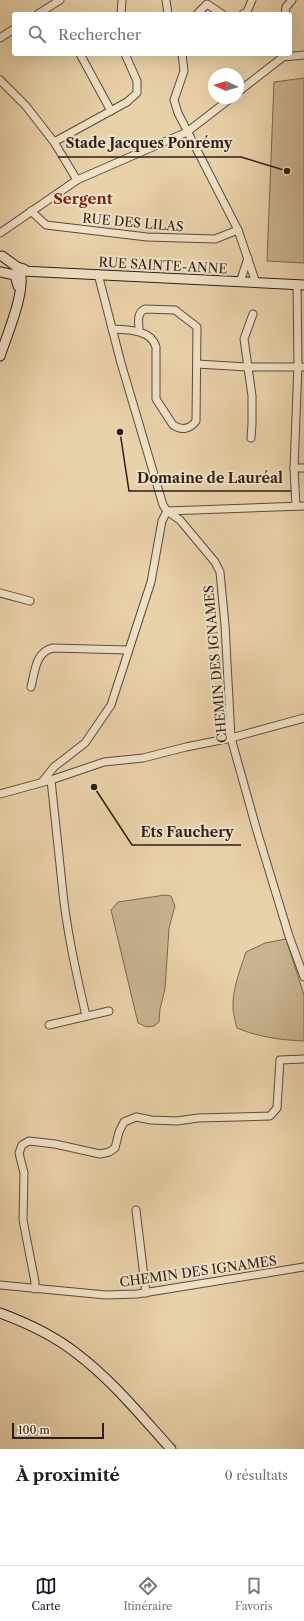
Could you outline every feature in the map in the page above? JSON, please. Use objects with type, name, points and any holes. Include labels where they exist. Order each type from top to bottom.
[{"type":"main road","points":[[0,356],[20,295],[17,271],[1,255]]},
{"type":"main road","name":"RUE SAINTE-ANNE","points":[[0,272],[34,271],[301,285]]},
{"type":"main road","points":[[0,1313],[49,1335],[76,1352],[101,1373],[171,1449]]},
{"type":"street","points":[[41,12],[60,0]]},
{"type":"street","points":[[121,12],[122,0]]},
{"type":"street","points":[[166,0],[168,12]]},
{"type":"street","points":[[247,12],[252,0]]},
{"type":"street","points":[[285,12],[286,7],[292,0]]},
{"type":"street","points":[[199,12],[206,4],[220,12]]},
{"type":"street","points":[[0,38],[12,30]]},
{"type":"street","points":[[292,55],[304,55]]},
{"type":"street","points":[[81,56],[111,111]]},
{"type":"street","points":[[54,142],[127,102],[137,93],[137,81],[126,56]]},
{"type":"street","points":[[182,56],[184,72],[174,100],[178,113],[238,230],[256,283]]},
{"type":"street","points":[[244,87],[282,56]]},
{"type":"street","points":[[0,80],[26,106],[54,142],[77,180]]},
{"type":"street","points":[[0,233],[77,180],[187,132],[223,104]]},
{"type":"street","name":"RUE DES LILAS","points":[[31,211],[46,225],[62,228],[108,231],[147,237],[215,239],[238,230]]},
{"type":"street","points":[[240,282],[248,258]]},
{"type":"street","name":"CHEMIN DES IGNAMES","points":[[98,274],[112,329],[163,505],[167,511],[180,520],[215,562],[220,572],[225,625],[231,738],[289,936],[304,977]]},
{"type":"street","points":[[296,506],[294,468],[301,367],[301,285]]},
{"type":"street","points":[[112,329],[139,331],[153,340],[155,344],[156,399],[173,425],[177,428],[188,428],[192,426],[196,421],[197,327],[179,312],[171,309],[143,310],[139,314],[139,331]]},
{"type":"street","points":[[251,438],[252,412],[244,339],[253,314]]},
{"type":"street","points":[[197,364],[248,367],[301,367]]},
{"type":"street","points":[[294,468],[304,468]]},
{"type":"street","points":[[42,782],[54,767],[85,742],[111,705],[151,582],[162,521],[167,511],[304,506]]},
{"type":"street","points":[[0,593],[30,601]]},
{"type":"street","points":[[32,687],[37,662],[41,654],[47,649],[128,650]]},
{"type":"street","points":[[0,794],[51,780],[104,762],[143,758],[231,738],[304,718]]},
{"type":"street","points":[[51,780],[69,935],[86,1016]]},
{"type":"street","points":[[49,1025],[109,1011]]},
{"type":"street","points":[[35,1289],[23,1220],[24,1174],[19,1153],[22,1145],[29,1141],[55,1144],[100,1154],[109,1152],[115,1148],[119,1132],[124,1122],[136,1117],[151,1120],[177,1121],[198,1118],[270,1116],[277,1108],[280,1060],[304,1059]]},
{"type":"street","points":[[136,1210],[146,1293]]},
{"type":"street","name":"CHEMIN DES IGNAMES","points":[[0,1285],[106,1295],[146,1293],[304,1267]]},
{"type":"shaded area","points":[[304,78],[304,263],[267,261],[274,82]]},
{"type":"shaded area","points":[[165,895],[171,896],[175,906],[169,928],[165,989],[160,1009],[159,1022],[154,1026],[147,1027],[138,1023],[111,910],[118,902]]},
{"type":"shaded area","points":[[286,939],[304,995],[304,1041],[270,1038],[253,1034],[237,1028],[234,1016],[233,1002],[235,987],[246,952],[265,943]]},
{"type":"place","name":"Stade Jacques Ponrémy","points":[[287,171]]},
{"type":"place","name":"Domaine de Lauréal","points":[[120,432]]},
{"type":"place","name":"Ets Fauchery","points":[[94,787]]},
{"type":"district","name":"Sergent","points":[[83,199]]}]
